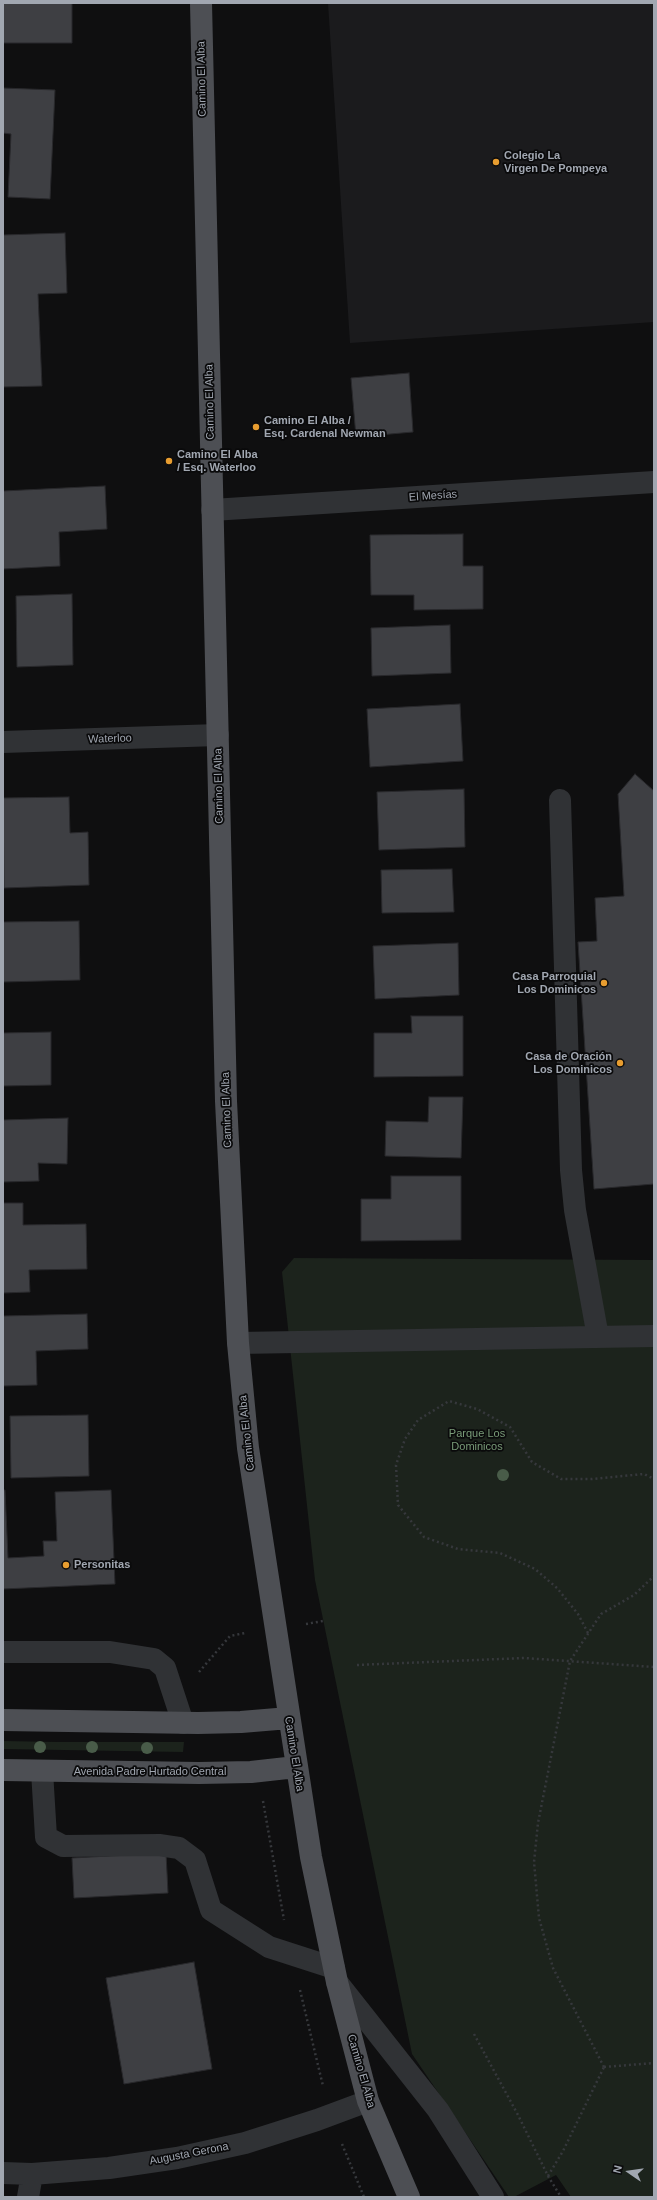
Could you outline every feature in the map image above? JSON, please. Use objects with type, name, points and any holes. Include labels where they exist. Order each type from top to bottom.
[{"type":"main road","name":"Camino El Alba","points":[[201,3],[226,1101],[238,1344],[248,1448],[311,1857],[335,1975],[368,2101],[409,2197]]},
{"type":"main road","points":[[3,1720],[241,1722],[289,1718]]},
{"type":"main road","name":"Avenida Padre Hurtado Central","points":[[3,1770],[199,1773],[251,1772],[296,1766]]},
{"type":"street","name":"El Mesías","points":[[212,510],[654,482]]},
{"type":"street","name":"Waterloo","points":[[3,742],[218,736]]},
{"type":"street","points":[[560,800],[571,1170],[574,1210],[598,1337]]},
{"type":"street","points":[[238,1344],[654,1336]]},
{"type":"street","points":[[3,1652],[110,1652],[154,1659],[165,1668],[183,1722]]},
{"type":"street","points":[[42,1771],[46,1836],[63,1846],[159,1845],[179,1848],[195,1860],[211,1910],[270,1947],[335,1975],[438,2110],[493,2197]]},
{"type":"street","name":"Augusta Gerona","points":[[3,2173],[32,2174],[109,2168],[176,2158],[245,2143],[317,2120],[368,2101]]},
{"type":"street","points":[[28,2197],[32,2174]]},
{"type":"path","points":[[588,1633],[578,1614],[557,1588],[535,1569],[500,1553],[458,1549],[424,1537],[398,1505],[396,1465],[406,1439],[418,1420],[449,1401],[477,1409],[510,1427],[532,1462],[561,1479],[592,1479],[644,1474],[654,1479]]},
{"type":"path","points":[[604,2067],[553,1968],[538,1918],[534,1862],[538,1823],[570,1661],[601,1614],[634,1595],[654,1576]]},
{"type":"path","points":[[357,1665],[524,1658],[654,1667]]},
{"type":"path","points":[[474,2034],[518,2115],[548,2176],[561,2197]]},
{"type":"path","points":[[604,2067],[654,2062]]},
{"type":"path","points":[[548,2176],[563,2151],[604,2067]]},
{"type":"shaded area","name":"Colegio La Virgen De Pompeya","points":[[328,3],[654,3],[654,322],[350,343]]},
{"type":"green space","name":"Parque Los Dominicos","points":[[294,1258],[654,1260],[654,2197],[571,2197],[556,2175],[514,2197],[509,2197],[412,2054],[315,1580],[282,1272]]},
{"type":"green space","points":[[3,1741],[184,1742],[183,1752],[3,1749]]},
{"type":"building","points":[[3,3],[72,3],[72,43],[3,43]]},
{"type":"building","points":[[3,88],[55,90],[50,199],[8,197],[11,134],[3,133]]},
{"type":"building","points":[[65,233],[67,293],[38,294],[42,386],[3,387],[3,235]]},
{"type":"building","points":[[409,373],[413,432],[356,437],[351,378]]},
{"type":"building","points":[[105,486],[107,529],[59,532],[60,566],[3,569],[3,491]]},
{"type":"building","points":[[463,534],[463,566],[483,566],[483,609],[414,610],[414,595],[371,595],[370,535]]},
{"type":"building","points":[[72,594],[73,665],[17,667],[16,596]]},
{"type":"building","points":[[450,625],[451,673],[372,676],[371,628]]},
{"type":"building","points":[[460,704],[463,761],[370,767],[367,709]]},
{"type":"building","name":"Casa de Oración Los Dominicos","points":[[635,774],[654,791],[654,1184],[594,1189],[578,942],[597,941],[595,898],[624,896],[618,794]]},
{"type":"building","points":[[464,789],[465,847],[379,850],[377,792]]},
{"type":"building","points":[[69,797],[70,833],[88,832],[89,885],[4,888],[3,798]]},
{"type":"building","points":[[452,869],[454,912],[382,913],[381,870]]},
{"type":"building","points":[[79,921],[80,980],[3,982],[3,922]]},
{"type":"building","points":[[458,943],[459,995],[375,999],[373,946]]},
{"type":"building","points":[[411,1016],[463,1016],[463,1076],[374,1077],[374,1033],[412,1033]]},
{"type":"building","points":[[51,1032],[51,1085],[3,1086],[3,1033]]},
{"type":"building","points":[[429,1097],[463,1097],[461,1158],[385,1156],[386,1121],[428,1122]]},
{"type":"building","points":[[68,1118],[67,1164],[38,1163],[39,1181],[3,1182],[3,1120]]},
{"type":"building","points":[[391,1176],[461,1176],[461,1240],[361,1241],[361,1199],[391,1199]]},
{"type":"building","points":[[3,1203],[23,1203],[23,1225],[86,1224],[87,1269],[29,1270],[30,1292],[3,1293]]},
{"type":"building","points":[[87,1314],[88,1349],[36,1351],[37,1385],[3,1386],[3,1316]]},
{"type":"building","points":[[88,1415],[89,1476],[11,1478],[10,1416]]},
{"type":"building","points":[[3,1490],[5,1490],[8,1558],[44,1556],[43,1541],[57,1541],[55,1492],[111,1490],[115,1584],[3,1589]]},
{"type":"building","points":[[166,1853],[168,1893],[74,1898],[72,1858]]},
{"type":"building","points":[[194,1962],[212,2069],[124,2084],[106,1978]]},
{"type":"place","name":"Colegio La Virgen De Pompeya","points":[[496,162]]},
{"type":"place","name":"Camino El Alba / Esq. Cardenal Newman","points":[[256,427]]},
{"type":"place","name":"Camino El Alba / Esq. Waterloo","points":[[169,461]]},
{"type":"place","name":"Casa Parroquial Los Dominicos","points":[[604,983]]},
{"type":"place","name":"Casa de Oración Los Dominicos","points":[[620,1063]]},
{"type":"place","name":"Personitas","points":[[66,1565]]}]
